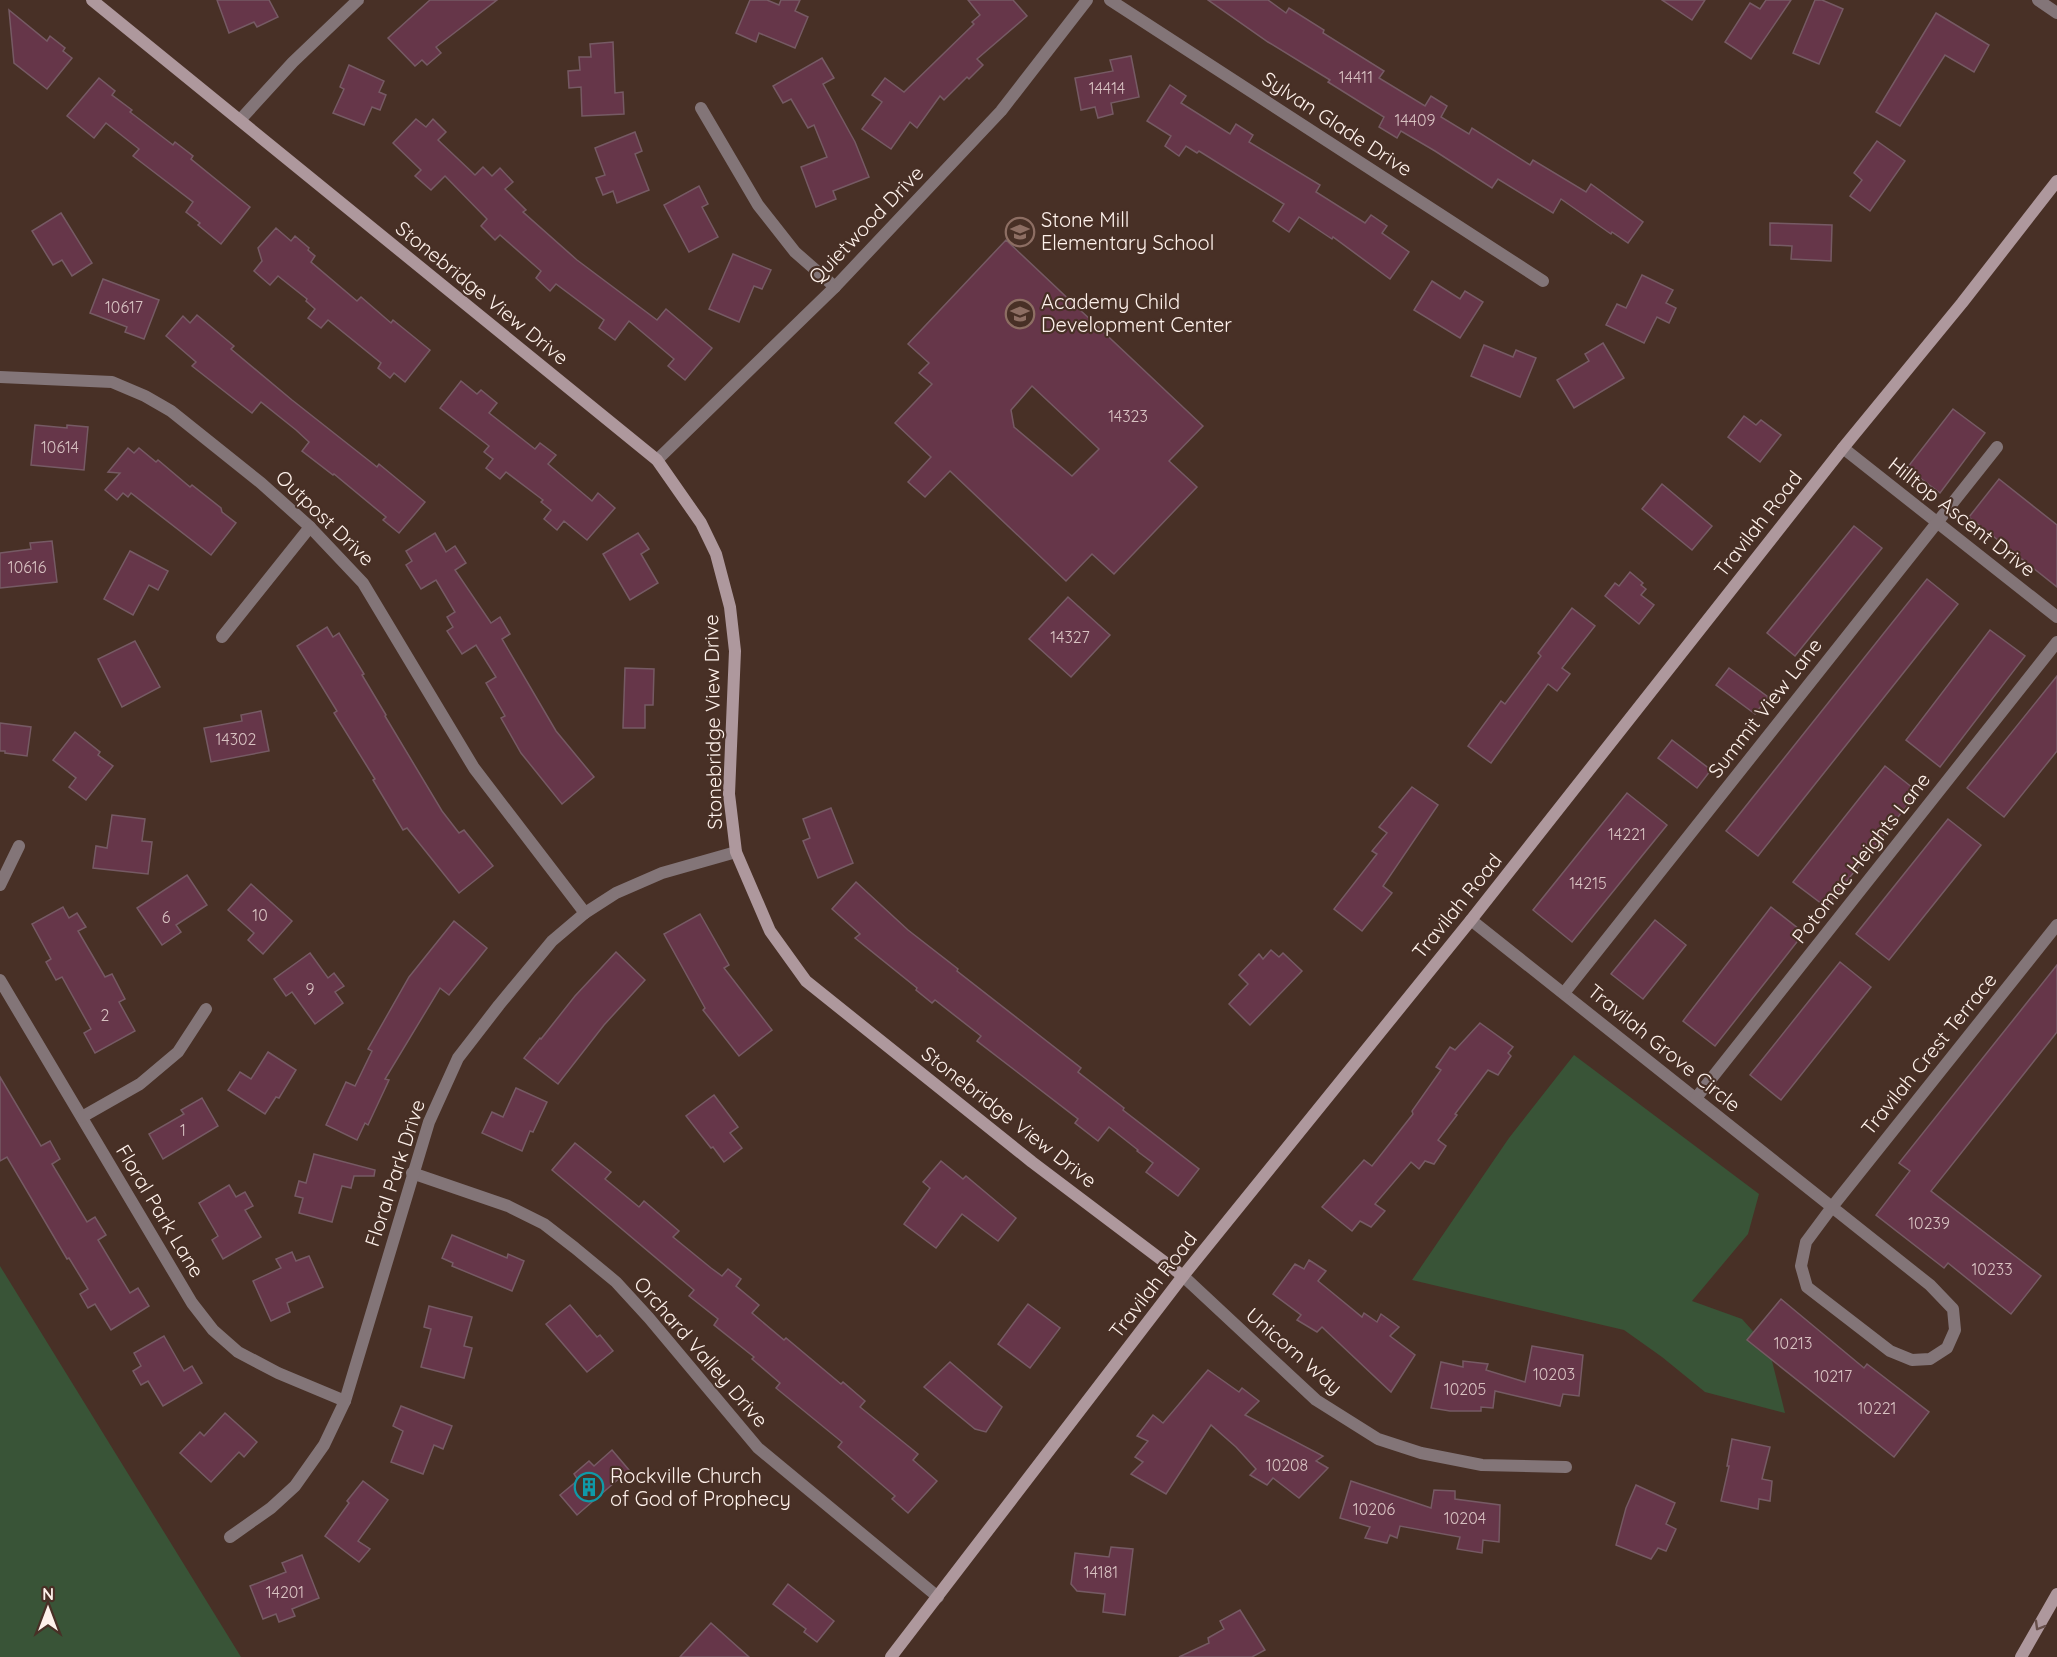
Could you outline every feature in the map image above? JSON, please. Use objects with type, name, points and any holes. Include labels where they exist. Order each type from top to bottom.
[{"type":"main road","name":"Stonebridge View Drive","points":[[92,0],[657,460],[701,523],[716,554],[730,607],[735,651],[729,794],[736,852],[770,931],[806,981],[1032,1162],[1183,1276]]},
{"type":"main road","name":"Travilah Road","points":[[891,1657],[1183,1276],[1471,921],[1843,448],[1962,303],[2057,181]]},
{"type":"main road","points":[[2020,1657],[2057,1594]]},
{"type":"street","points":[[240,120],[293,62],[358,0]]},
{"type":"street","name":"Quietwood Drive","points":[[657,460],[835,287],[1001,111],[1087,0]]},
{"type":"street","name":"Sylvan Glade Drive","points":[[1110,0],[1543,281]]},
{"type":"street","points":[[2038,0],[2057,13]]},
{"type":"street","points":[[701,108],[758,205],[795,252],[835,287]]},
{"type":"street","name":"Outpost Drive","points":[[0,377],[112,382],[146,396],[171,411],[261,483],[310,527],[363,583],[474,768],[585,913]]},
{"type":"street","name":"Summit View Lane","points":[[1564,993],[1997,447]]},
{"type":"street","name":"Hilltop Ascent Drive","points":[[1843,448],[2057,617]]},
{"type":"street","points":[[222,637],[310,527]]},
{"type":"street","name":"Potomac Heights Lane","points":[[1696,1098],[2057,642]]},
{"type":"street","points":[[0,885],[20,846]]},
{"type":"street","name":"Floral Park Drive","points":[[230,1537],[271,1508],[295,1486],[324,1445],[345,1401],[412,1173],[429,1122],[458,1058],[552,941],[585,913],[616,893],[662,873],[736,852]]},
{"type":"street","name":"Travilah Grove Circle","points":[[1471,921],[1564,993],[1930,1285],[1953,1309],[1955,1330],[1947,1347],[1930,1359],[1912,1360],[1890,1351],[1808,1287],[1801,1266],[1806,1242],[1832,1207]]},
{"type":"street","name":"Travilah Crest Terrace","points":[[1832,1207],[2057,926]]},
{"type":"street","name":"Floral Park Lane","points":[[0,980],[192,1303],[213,1330],[238,1352],[345,1401]]},
{"type":"street","points":[[82,1117],[140,1084],[178,1052],[206,1009]]},
{"type":"street","name":"Orchard Valley Drive","points":[[412,1173],[508,1206],[544,1224],[575,1248],[616,1282],[649,1318],[758,1448],[938,1597]]},
{"type":"street","name":"Unicorn Way","points":[[1183,1276],[1316,1400],[1378,1439],[1421,1452],[1482,1465],[1566,1467]]},
{"type":"green space","points":[[1574,1055],[1759,1194],[1748,1234],[1692,1301],[1742,1319],[1769,1349],[1785,1413],[1705,1392],[1624,1330],[1412,1280],[1509,1138]]},
{"type":"green space","points":[[0,1266],[241,1657],[0,1657]]},
{"type":"building","points":[[217,0],[269,0],[278,17],[257,27],[254,22],[229,33]]},
{"type":"building","points":[[430,0],[497,0],[436,47],[441,53],[427,65],[422,60],[415,66],[388,38]]},
{"type":"building","points":[[750,0],[767,0],[779,5],[781,0],[800,0],[795,11],[808,17],[795,48],[759,33],[756,42],[736,33]]},
{"type":"building","points":[[968,0],[1013,0],[1027,16],[977,59],[983,65],[969,79],[967,77],[944,100],[940,96],[917,128],[910,122],[891,149],[862,129],[882,102],[872,95],[885,78],[904,92],[974,24],[972,22],[980,15]]},
{"type":"building","points":[[1208,0],[1268,0],[1286,13],[1289,8],[1324,30],[1323,33],[1384,71],[1379,78],[1425,106],[1431,96],[1447,106],[1441,117],[1469,134],[1472,128],[1530,165],[1533,160],[1586,192],[1591,184],[1643,222],[1628,243],[1612,232],[1611,234],[1561,199],[1553,213],[1498,179],[1492,188],[1401,131],[1397,138],[1379,127],[1384,117],[1328,82],[1330,80],[1268,42]]},
{"type":"building","points":[[1662,0],[1705,0],[1692,20]]},
{"type":"building","points":[[1766,0],[1791,0],[1751,59],[1725,42],[1750,3],[1760,9]]},
{"type":"building","points":[[1815,0],[1822,0],[1843,9],[1819,64],[1793,53]]},
{"type":"building","points":[[9,10],[47,41],[50,36],[65,48],[63,51],[72,58],[47,89],[14,63]]},
{"type":"building","points":[[1936,13],[1989,45],[1974,72],[1945,55],[1900,126],[1876,112]]},
{"type":"building","points":[[613,42],[615,93],[623,92],[624,114],[582,116],[581,87],[569,88],[568,71],[580,70],[579,57],[591,57],[590,44]]},
{"type":"building","points":[[1131,56],[1139,97],[1111,103],[1113,114],[1098,118],[1095,107],[1081,110],[1075,78],[1113,71],[1110,60]]},
{"type":"building","points":[[822,58],[834,78],[823,84],[855,142],[869,177],[833,191],[836,199],[816,207],[801,167],[827,157],[814,125],[808,128],[791,99],[783,103],[773,86]]},
{"type":"building","points":[[349,65],[384,81],[379,92],[386,95],[380,110],[372,107],[364,125],[333,113],[344,89],[340,87]]},
{"type":"building","points":[[99,78],[115,91],[112,95],[132,110],[130,112],[173,145],[175,142],[193,156],[191,159],[250,207],[221,244],[186,212],[193,202],[133,156],[139,149],[106,123],[94,138],[67,116]]},
{"type":"building","points":[[1170,85],[1186,96],[1181,103],[1230,134],[1236,124],[1253,135],[1249,142],[1320,185],[1316,192],[1365,223],[1371,215],[1387,226],[1382,233],[1409,252],[1390,279],[1333,237],[1332,239],[1299,217],[1289,232],[1273,221],[1284,204],[1199,151],[1197,153],[1186,146],[1179,156],[1165,146],[1171,136],[1147,121]]},
{"type":"building","points":[[416,119],[426,127],[433,119],[446,132],[438,140],[475,175],[483,167],[492,176],[500,168],[513,182],[505,189],[526,210],[523,212],[577,260],[657,320],[666,309],[712,348],[685,380],[668,366],[674,359],[629,321],[615,340],[599,328],[604,320],[556,284],[550,291],[536,278],[541,271],[500,235],[495,240],[481,226],[487,219],[445,176],[431,190],[415,176],[421,170],[393,143]]},
{"type":"building","points":[[635,132],[642,151],[635,154],[649,190],[617,203],[613,191],[603,195],[596,178],[605,175],[595,148]]},
{"type":"building","points":[[1877,141],[1905,161],[1870,211],[1850,196],[1862,180],[1854,173]]},
{"type":"building","points":[[699,186],[708,204],[702,207],[718,237],[689,252],[664,205]]},
{"type":"building","points":[[61,213],[92,263],[72,276],[62,260],[53,265],[32,231]]},
{"type":"building","points":[[1770,223],[1832,225],[1831,261],[1791,259],[1792,246],[1770,245]]},
{"type":"building","points":[[276,228],[291,241],[295,236],[309,248],[308,250],[315,256],[311,262],[357,301],[361,297],[391,323],[393,320],[430,350],[405,382],[394,373],[390,378],[378,368],[381,363],[328,320],[321,328],[308,318],[315,309],[306,301],[307,299],[278,276],[270,285],[254,271],[262,261],[258,248]]},
{"type":"building","points":[[1006,240],[1203,426],[1169,461],[1197,487],[1114,574],[1092,554],[1066,581],[950,471],[925,497],[908,482],[931,457],[895,423],[932,384],[919,373],[929,363],[908,344]],"holes":[[[1032,386],[1099,449],[1072,476],[1014,427],[1011,410]]]},
{"type":"building","points":[[733,254],[771,270],[762,289],[754,286],[739,322],[709,309]]},
{"type":"building","points":[[1642,275],[1673,290],[1666,303],[1676,308],[1669,323],[1657,317],[1644,343],[1606,325],[1617,304],[1626,308]]},
{"type":"building","points":[[103,279],[159,300],[144,339],[125,332],[127,327],[90,313]]},
{"type":"building","points":[[1432,281],[1460,299],[1465,291],[1483,302],[1460,338],[1414,310]]},
{"type":"building","points":[[197,315],[234,346],[231,349],[292,400],[377,467],[379,464],[425,502],[399,533],[383,520],[386,517],[302,451],[309,442],[296,430],[261,402],[252,413],[192,366],[196,362],[166,336],[183,316],[190,323]]},
{"type":"building","points":[[1603,343],[1624,378],[1574,408],[1557,380],[1589,361],[1585,354]]},
{"type":"building","points":[[1484,345],[1513,357],[1516,350],[1536,358],[1520,397],[1471,376]]},
{"type":"building","points":[[461,381],[477,394],[481,390],[497,403],[489,413],[535,449],[540,443],[556,455],[548,464],[592,501],[598,493],[615,508],[587,540],[564,521],[557,530],[544,519],[551,510],[541,502],[543,500],[506,472],[500,479],[486,468],[493,459],[484,452],[489,446],[440,408]]},
{"type":"building","points":[[1953,409],[1985,433],[1940,493],[1907,468]]},
{"type":"building","points":[[1744,416],[1756,425],[1761,420],[1781,435],[1760,462],[1728,437]]},
{"type":"building","points":[[35,425],[88,427],[84,470],[31,465]]},
{"type":"building","points":[[128,448],[134,453],[139,448],[156,462],[158,460],[190,487],[192,485],[221,508],[222,512],[236,523],[211,555],[131,493],[128,497],[123,493],[117,500],[105,490],[120,473],[108,472]]},
{"type":"building","points":[[1999,479],[2057,525],[2057,587],[1969,517]]},
{"type":"building","points":[[1662,484],[1712,526],[1692,550],[1642,509]]},
{"type":"building","points":[[1854,526],[1882,548],[1795,656],[1767,633]]},
{"type":"building","points":[[435,533],[446,552],[455,546],[466,563],[455,570],[491,623],[500,617],[510,634],[502,639],[556,731],[594,777],[562,804],[521,753],[501,718],[505,716],[486,683],[496,677],[476,645],[462,654],[447,631],[453,627],[447,617],[455,612],[436,580],[421,589],[406,565],[412,561],[406,551]]},
{"type":"building","points":[[638,533],[649,549],[641,554],[658,583],[630,600],[603,554]]},
{"type":"building","points":[[52,541],[57,582],[0,588],[0,553],[31,549],[30,543]]},
{"type":"building","points":[[130,551],[168,571],[158,590],[149,585],[133,615],[104,599]]},
{"type":"building","points":[[1630,572],[1643,583],[1641,585],[1646,589],[1641,595],[1654,605],[1639,624],[1605,596],[1615,583],[1619,586]]},
{"type":"building","points":[[1927,579],[1958,604],[1758,856],[1726,831]]},
{"type":"building","points":[[1068,597],[1110,635],[1071,677],[1029,639]]},
{"type":"building","points":[[1572,608],[1595,626],[1562,668],[1570,674],[1557,691],[1548,684],[1491,763],[1468,746],[1501,701],[1505,704],[1541,656],[1538,653]]},
{"type":"building","points":[[327,627],[333,637],[339,633],[442,811],[459,833],[464,830],[493,866],[459,893],[407,828],[403,830],[334,713],[337,711],[297,646]]},
{"type":"building","points":[[1990,630],[2025,656],[1940,767],[1906,740]]},
{"type":"building","points":[[135,641],[160,687],[122,707],[98,659]]},
{"type":"building","points":[[625,668],[654,669],[653,705],[645,705],[645,728],[623,728]]},
{"type":"building","points":[[1729,668],[1768,697],[1755,714],[1716,685]]},
{"type":"building","points":[[2057,676],[2057,751],[2004,817],[1967,788]]},
{"type":"building","points":[[261,711],[269,751],[211,762],[204,728],[242,721],[241,715]]},
{"type":"building","points":[[0,723],[31,727],[27,756],[0,751]]},
{"type":"building","points":[[75,732],[100,752],[98,755],[113,766],[86,800],[69,787],[76,778],[53,760]]},
{"type":"building","points":[[1672,740],[1711,770],[1697,788],[1658,758]]},
{"type":"building","points":[[1885,766],[1918,792],[1826,907],[1793,882]]},
{"type":"building","points":[[1412,787],[1438,805],[1383,886],[1392,893],[1362,931],[1334,909],[1377,854],[1372,851],[1387,833],[1379,827]]},
{"type":"building","points":[[1627,793],[1667,825],[1572,942],[1533,910]]},
{"type":"building","points":[[831,808],[853,863],[818,878],[803,841],[810,838],[803,819]]},
{"type":"building","points":[[112,815],[145,819],[142,841],[152,842],[148,874],[93,868],[96,846],[107,848]]},
{"type":"building","points":[[1948,819],[1981,845],[1889,960],[1856,934]]},
{"type":"building","points":[[187,875],[207,905],[176,925],[181,932],[162,945],[137,908]]},
{"type":"building","points":[[856,882],[908,930],[958,969],[957,971],[1081,1068],[1078,1072],[1124,1108],[1123,1110],[1199,1169],[1178,1196],[1146,1172],[1153,1163],[1138,1150],[1109,1127],[1098,1141],[1075,1123],[1078,1119],[977,1041],[981,1036],[935,1000],[932,1003],[855,938],[860,934],[832,909]]},
{"type":"building","points":[[251,884],[292,921],[263,954],[248,940],[254,933],[228,910]]},
{"type":"building","points":[[63,907],[69,918],[77,913],[86,927],[78,931],[105,977],[112,974],[125,999],[119,1002],[135,1031],[95,1053],[84,1033],[91,1029],[62,977],[56,980],[46,962],[51,959],[32,924]]},
{"type":"building","points":[[1771,907],[1804,933],[1715,1046],[1683,1021]]},
{"type":"building","points":[[700,914],[729,965],[724,968],[772,1030],[739,1056],[703,1010],[705,1008],[664,934]]},
{"type":"building","points":[[1655,920],[1686,945],[1643,999],[1611,974]]},
{"type":"building","points":[[454,921],[487,948],[449,995],[440,988],[385,1079],[389,1080],[368,1125],[365,1123],[357,1140],[326,1125],[346,1082],[355,1086],[372,1051],[368,1049],[409,977]]},
{"type":"building","points":[[1271,950],[1279,957],[1283,953],[1302,971],[1250,1025],[1229,1004],[1248,984],[1239,975],[1259,954],[1263,959]]},
{"type":"building","points":[[616,952],[645,980],[604,1025],[558,1084],[524,1058],[575,996]]},
{"type":"building","points":[[310,953],[328,978],[334,973],[344,986],[335,992],[343,1003],[315,1024],[292,992],[286,996],[274,979]]},
{"type":"building","points":[[1840,962],[1871,987],[1781,1100],[1750,1075]]},
{"type":"building","points":[[2057,965],[2057,1032],[1931,1191],[2041,1276],[2011,1314],[1948,1263],[1944,1268],[1876,1215],[1910,1171],[1899,1163]]},
{"type":"building","points":[[1480,1023],[1513,1047],[1508,1053],[1511,1056],[1498,1075],[1488,1070],[1455,1114],[1457,1115],[1438,1140],[1446,1146],[1434,1164],[1425,1161],[1419,1169],[1411,1162],[1375,1204],[1385,1211],[1371,1227],[1360,1221],[1352,1231],[1322,1207],[1364,1160],[1372,1166],[1413,1114],[1412,1111],[1441,1070],[1436,1067],[1450,1047],[1455,1050]]},
{"type":"building","points":[[268,1052],[296,1070],[279,1098],[276,1097],[265,1114],[228,1090],[240,1072],[251,1079]]},
{"type":"building","points":[[0,1077],[41,1146],[50,1141],[60,1159],[52,1164],[87,1222],[95,1217],[106,1235],[98,1240],[130,1293],[138,1288],[149,1306],[111,1330],[95,1304],[88,1308],[80,1294],[88,1289],[69,1258],[67,1259],[7,1157],[0,1161]]},
{"type":"building","points":[[516,1088],[547,1102],[533,1132],[530,1131],[522,1151],[482,1133],[492,1112],[503,1117]]},
{"type":"building","points":[[714,1095],[738,1127],[730,1133],[742,1148],[724,1162],[686,1116]]},
{"type":"building","points":[[202,1098],[218,1126],[163,1159],[149,1134],[184,1114],[181,1110]]},
{"type":"building","points":[[575,1143],[611,1172],[605,1179],[639,1207],[644,1201],[679,1231],[673,1237],[722,1276],[728,1269],[741,1279],[736,1286],[759,1305],[752,1313],[841,1384],[843,1382],[865,1401],[860,1407],[918,1454],[913,1460],[937,1481],[908,1513],[892,1499],[895,1496],[838,1447],[842,1442],[776,1388],[780,1383],[752,1359],[754,1357],[714,1325],[718,1319],[689,1296],[694,1290],[552,1170]]},
{"type":"building","points":[[314,1154],[375,1170],[374,1176],[354,1176],[351,1188],[342,1186],[332,1222],[299,1213],[303,1198],[295,1196],[299,1181],[306,1183]]},
{"type":"building","points":[[941,1161],[963,1179],[966,1176],[1016,1218],[998,1241],[962,1214],[936,1248],[904,1224],[930,1188],[923,1182]]},
{"type":"building","points":[[229,1185],[236,1197],[245,1192],[253,1206],[245,1210],[261,1237],[223,1259],[212,1240],[218,1236],[199,1203]]},
{"type":"building","points":[[452,1235],[507,1258],[508,1254],[524,1261],[512,1291],[452,1266],[453,1263],[442,1258]]},
{"type":"building","points":[[292,1252],[296,1261],[309,1256],[323,1287],[287,1303],[290,1312],[271,1321],[253,1281],[281,1268],[276,1259]]},
{"type":"building","points":[[1309,1260],[1326,1271],[1318,1281],[1362,1317],[1364,1313],[1377,1322],[1381,1314],[1399,1327],[1390,1336],[1415,1355],[1391,1392],[1322,1327],[1317,1332],[1297,1320],[1301,1315],[1273,1294],[1295,1264],[1304,1269]]},
{"type":"building","points":[[1781,1299],[1864,1368],[1867,1364],[1929,1412],[1894,1457],[1747,1340]]},
{"type":"building","points":[[1028,1304],[1060,1328],[1030,1368],[998,1344]]},
{"type":"building","points":[[570,1305],[597,1337],[600,1335],[613,1351],[587,1372],[546,1324]]},
{"type":"building","points":[[429,1306],[472,1317],[464,1346],[472,1348],[464,1378],[421,1367],[431,1329],[424,1327]]},
{"type":"building","points":[[164,1336],[184,1371],[192,1366],[202,1383],[163,1406],[148,1381],[141,1385],[133,1371],[141,1366],[134,1353]]},
{"type":"building","points":[[1532,1346],[1583,1355],[1579,1396],[1563,1394],[1560,1406],[1495,1391],[1493,1408],[1481,1407],[1481,1411],[1450,1411],[1431,1408],[1441,1362],[1463,1367],[1463,1361],[1488,1364],[1486,1370],[1525,1382]]},
{"type":"building","points":[[950,1362],[1002,1407],[986,1432],[975,1429],[924,1387]]},
{"type":"building","points":[[1208,1370],[1239,1392],[1242,1388],[1259,1401],[1245,1415],[1323,1456],[1316,1461],[1328,1468],[1299,1498],[1273,1478],[1267,1485],[1250,1475],[1256,1469],[1211,1425],[1166,1494],[1131,1474],[1143,1462],[1135,1457],[1148,1441],[1137,1436],[1153,1415],[1163,1423]]},
{"type":"building","points":[[401,1406],[452,1426],[443,1449],[434,1445],[423,1474],[391,1462],[403,1431],[393,1426]]},
{"type":"building","points":[[225,1413],[257,1442],[244,1457],[239,1452],[211,1482],[180,1453],[200,1432],[204,1436]]},
{"type":"building","points":[[1732,1439],[1770,1447],[1762,1479],[1772,1481],[1770,1501],[1759,1499],[1758,1509],[1721,1501]]},
{"type":"building","name":"Rockville Church of God of Prophecy","points":[[612,1450],[629,1470],[577,1515],[560,1495],[578,1480],[574,1474],[589,1461],[594,1466]]},
{"type":"building","points":[[363,1481],[388,1500],[358,1541],[370,1549],[359,1562],[325,1536]]},
{"type":"building","points":[[1351,1481],[1431,1508],[1434,1490],[1455,1491],[1455,1499],[1500,1505],[1499,1542],[1483,1540],[1482,1553],[1457,1549],[1460,1537],[1400,1526],[1397,1538],[1390,1535],[1387,1543],[1365,1538],[1370,1527],[1340,1518]]},
{"type":"building","points":[[1636,1485],[1675,1503],[1666,1524],[1676,1529],[1666,1551],[1658,1548],[1651,1559],[1616,1545],[1626,1508]]},
{"type":"building","points":[[1111,1547],[1133,1549],[1125,1615],[1103,1612],[1105,1594],[1077,1591],[1071,1584],[1075,1553],[1109,1557]]},
{"type":"building","points":[[302,1555],[319,1598],[292,1609],[295,1616],[279,1622],[276,1614],[263,1619],[250,1586],[286,1572],[282,1563]]},
{"type":"building","points":[[788,1584],[834,1621],[817,1642],[804,1632],[806,1629],[773,1604]]},
{"type":"building","points":[[1240,1610],[1265,1650],[1252,1657],[1179,1657],[1209,1643],[1208,1638],[1224,1629],[1220,1621]]},
{"type":"building","points":[[711,1623],[749,1657],[680,1657]]},
{"type":"place","name":"Stone Mill Elementary School","points":[[1020,232]]},
{"type":"place","name":"Academy Child Development Center","points":[[1020,314]]},
{"type":"place","name":"Rockville Church of God of Prophecy","points":[[589,1487]]}]
